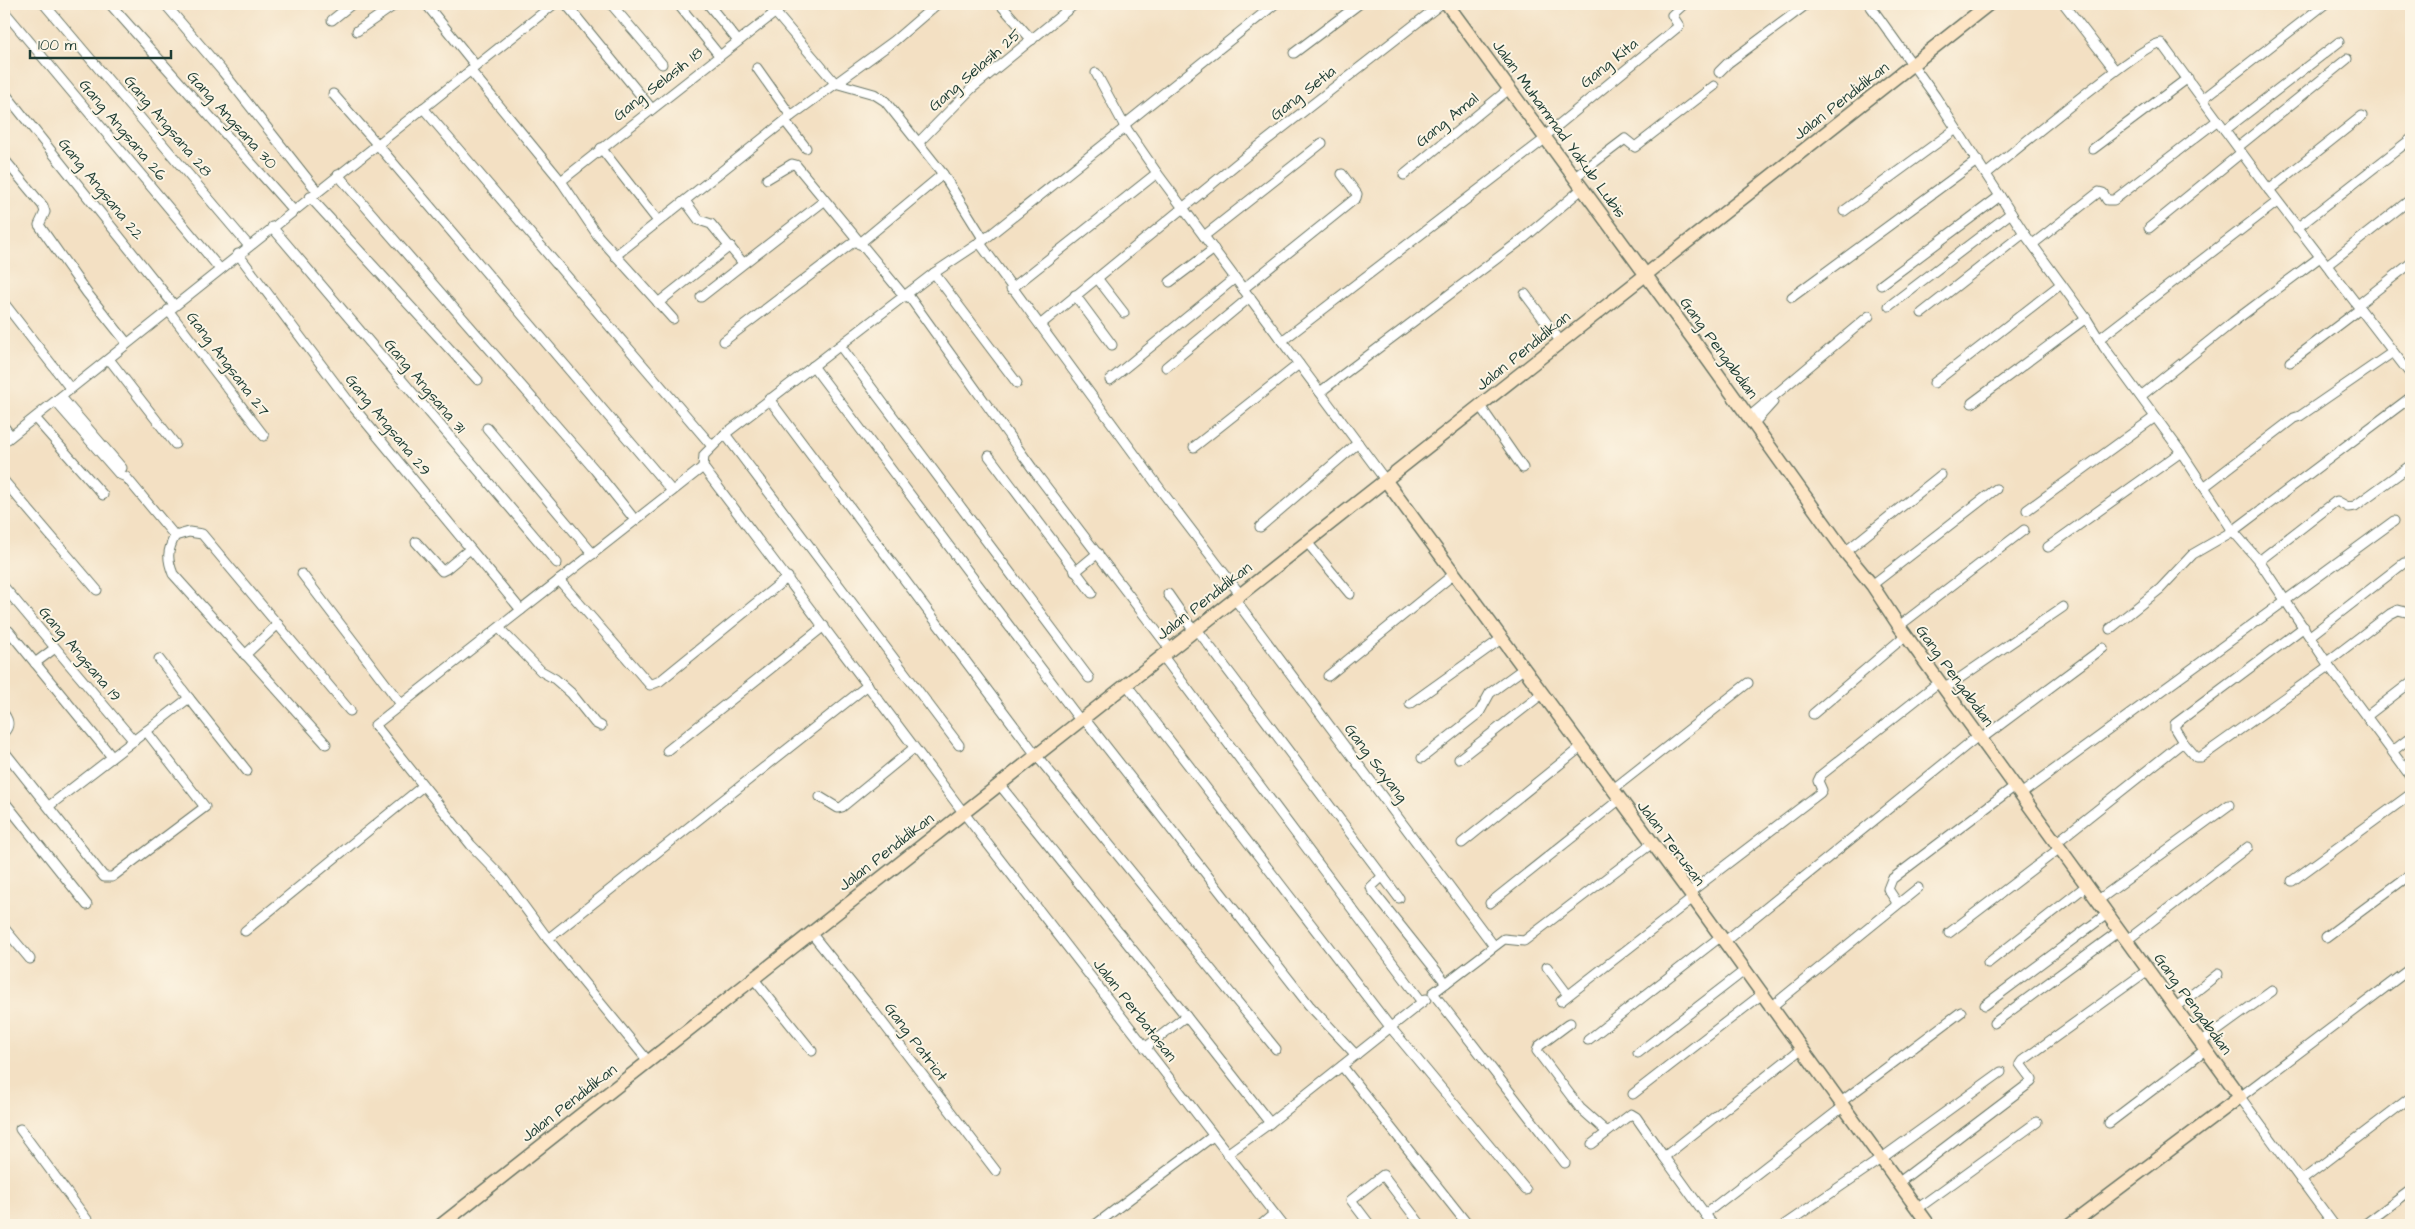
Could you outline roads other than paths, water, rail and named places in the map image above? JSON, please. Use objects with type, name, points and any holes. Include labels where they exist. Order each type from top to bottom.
[{"type":"main road","name":"Jalan Muhammad Yakub Lubis","points":[[1447,4],[1579,182],[1645,275]]},
{"type":"main road","name":"Jalan Pendidikan","points":[[444,1222],[1989,4]]},
{"type":"main road","name":"Gang Pengabdian","points":[[1645,275],[1845,552],[1872,585],[1941,686],[2059,845],[2086,886],[2240,1097]]},
{"type":"main road","name":"Jalan Terusan","points":[[1386,481],[1691,896],[1770,1008],[1843,1104],[1929,1225]]},
{"type":"main road","points":[[2070,1225],[2240,1097]]},
{"type":"street","name":"Gang Angsana 28","points":[[44,4],[249,246]]},
{"type":"street","name":"Gang Angsana 30","points":[[110,4],[293,210]]},
{"type":"street","points":[[165,4],[223,72],[313,194],[478,380]]},
{"type":"street","points":[[332,20],[352,4]]},
{"type":"street","points":[[357,31],[396,4]]},
{"type":"street","points":[[426,4],[560,181],[598,236],[658,304],[674,319]]},
{"type":"street","points":[[4,427],[7,439],[554,4]]},
{"type":"street","points":[[566,4],[652,109]]},
{"type":"street","points":[[611,4],[662,64]]},
{"type":"street","points":[[678,4],[720,55]]},
{"type":"street","points":[[708,4],[738,41]]},
{"type":"street","points":[[768,4],[835,83]]},
{"type":"street","name":"Gang Selasih 18","points":[[560,181],[786,4]]},
{"type":"street","points":[[615,256],[788,118],[894,41],[937,4]]},
{"type":"street","points":[[1000,4],[1032,40]]},
{"type":"street","name":"Gang Selasih 25","points":[[919,142],[971,89],[1075,4]]},
{"type":"street","points":[[648,1061],[548,939],[503,878],[471,845],[375,726],[703,467],[704,455],[725,434],[934,274],[981,241],[1275,4]]},
{"type":"street","points":[[1294,53],[1359,4]]},
{"type":"street","name":"Gang Setia","points":[[1040,325],[1184,207],[1442,4]]},
{"type":"street","name":"Gang Kita","points":[[1545,137],[1679,26],[1672,15],[1684,4]]},
{"type":"street","points":[[1719,72],[1728,62],[1807,4]]},
{"type":"street","points":[[1869,4],[1978,160],[2024,233],[2181,452],[2233,531],[2259,561],[2328,664],[2411,777]]},
{"type":"street","points":[[2064,4],[2115,70]]},
{"type":"street","points":[[2203,99],[2325,4]]},
{"type":"street","name":"Gang Angsana 26","points":[[4,11],[220,269]]},
{"type":"street","points":[[2225,130],[2339,42]]},
{"type":"street","points":[[1986,174],[2115,70],[2152,45],[2159,43],[2163,45],[2297,228],[2327,264],[2411,375]]},
{"type":"street","points":[[2149,228],[2347,58]]},
{"type":"street","points":[[756,68],[806,148]]},
{"type":"street","points":[[1096,73],[1125,126],[1157,173],[1386,481]]},
{"type":"street","points":[[2093,149],[2188,78]]},
{"type":"street","name":"Gang Sayang","points":[[835,83],[881,97],[919,142],[943,174],[981,241],[1011,288],[1494,946]]},
{"type":"street","points":[[1320,392],[1524,238],[1579,182],[1626,139],[1635,147],[1714,86]]},
{"type":"street","name":"Gang Amal","points":[[1404,175],[1509,89]]},
{"type":"street","name":"Gang Angsana 22","points":[[4,92],[171,308]]},
{"type":"street","points":[[333,94],[672,491]]},
{"type":"street","points":[[423,108],[712,446]]},
{"type":"street","points":[[2269,190],[2362,116]]},
{"type":"street","points":[[2033,244],[2099,192],[2103,193],[2107,200],[2114,200],[2218,120]]},
{"type":"street","points":[[1844,211],[1956,128]]},
{"type":"street","points":[[1282,341],[1545,137]]},
{"type":"street","points":[[2297,228],[2411,139]]},
{"type":"street","points":[[1204,236],[1322,143]]},
{"type":"street","points":[[601,148],[658,221]]},
{"type":"street","points":[[4,159],[43,206],[45,212],[38,225],[87,293],[127,343]]},
{"type":"street","points":[[1792,297],[1978,160]]},
{"type":"street","points":[[767,179],[784,166],[792,164],[799,169],[858,242],[906,296],[1035,472],[1098,553],[1166,652],[1422,1002]]},
{"type":"street","points":[[1011,288],[1157,173]]},
{"type":"street","points":[[724,341],[858,242],[943,174]]},
{"type":"street","points":[[1243,289],[1356,198],[1357,194],[1342,174]]},
{"type":"street","points":[[338,175],[589,463],[635,520]]},
{"type":"street","points":[[1881,285],[2000,196]]},
{"type":"street","points":[[2327,264],[2411,198]]},
{"type":"street","points":[[684,201],[699,220],[709,221],[744,263]]},
{"type":"street","points":[[701,297],[824,201]]},
{"type":"street","points":[[2099,339],[2278,202]]},
{"type":"street","points":[[1889,306],[2011,213]]},
{"type":"street","name":"Gang Angsana 31","points":[[272,227],[557,563]]},
{"type":"street","points":[[1922,312],[2024,233]]},
{"type":"street","points":[[658,304],[730,246]]},
{"type":"street","points":[[1170,282],[1214,249]]},
{"type":"street","name":"Gang Angsana 29","points":[[238,254],[350,403],[521,610]]},
{"type":"street","points":[[2141,396],[2233,322],[2320,257]]},
{"type":"street","points":[[2290,362],[2411,263]]},
{"type":"street","points":[[934,274],[1017,383]]},
{"type":"street","points":[[1097,278],[1124,313]]},
{"type":"street","points":[[1110,380],[1235,278]]},
{"type":"street","points":[[1934,383],[2061,284]]},
{"type":"street","points":[[1525,294],[1561,342]]},
{"type":"street","points":[[1075,295],[1112,345]]},
{"type":"street","points":[[1166,366],[1250,297]]},
{"type":"street","points":[[4,302],[70,388]]},
{"type":"street","name":"Gang Angsana 27","points":[[171,308],[264,436]]},
{"type":"street","points":[[1751,420],[1772,404],[1773,397],[1869,316]]},
{"type":"street","points":[[1972,403],[2086,318]]},
{"type":"street","points":[[841,347],[1089,678]]},
{"type":"street","points":[[2204,486],[2294,418],[2300,416],[2393,352]]},
{"type":"street","points":[[108,359],[175,444]]},
{"type":"street","points":[[1194,447],[1299,364]]},
{"type":"street","points":[[813,366],[1082,719],[1309,1005],[1356,1055]]},
{"type":"street","points":[[2110,628],[2160,588],[2192,554],[2233,531],[2411,397]]},
{"type":"street","points":[[59,399],[119,474],[126,478],[175,536]]},
{"type":"street","points":[[770,400],[1036,755],[1276,1049]]},
{"type":"street","points":[[1480,406],[1523,468]]},
{"type":"street","points":[[2027,510],[2155,416]]},
{"type":"street","points":[[35,418],[103,495]]},
{"type":"street","points":[[487,428],[593,554]]},
{"type":"street","points":[[725,434],[959,745]]},
{"type":"street","points":[[1260,527],[1358,443]]},
{"type":"street","points":[[2048,547],[2181,452]]},
{"type":"street","points":[[989,456],[1092,593]]},
{"type":"street","points":[[2259,561],[2335,502],[2337,501],[2348,507],[2355,506],[2411,465]]},
{"type":"street","name":"Jalan Perbatasan","points":[[703,467],[788,577],[914,748],[1283,1225]]},
{"type":"street","points":[[1845,552],[1940,475]]},
{"type":"street","points":[[4,482],[98,590]]},
{"type":"street","points":[[1872,585],[1996,489]]},
{"type":"street","points":[[1896,906],[1896,901],[1888,889],[1892,879],[2394,521]]},
{"type":"street","points":[[1813,714],[1902,631],[2024,530]]},
{"type":"street","points":[[326,744],[173,574],[167,560],[169,546],[175,536],[189,532],[202,534],[350,711]]},
{"type":"street","points":[[1306,541],[1350,594]]},
{"type":"street","points":[[416,542],[442,571],[470,549]]},
{"type":"street","points":[[1075,572],[1098,553]]},
{"type":"street","points":[[2310,636],[2404,564]]},
{"type":"street","points":[[302,574],[401,704]]},
{"type":"street","points":[[1328,676],[1454,574]]},
{"type":"street","points":[[559,580],[650,685],[660,680],[788,577]]},
{"type":"street","name":"Gang Angsana 19","points":[[4,587],[134,741]]},
{"type":"street","points":[[1168,594],[1399,898]]},
{"type":"street","points":[[1547,967],[1564,998],[1820,793],[1822,790],[1818,781],[1821,774],[1941,686],[2063,607]]},
{"type":"street","points":[[2304,627],[2175,724],[2175,729],[2183,742],[2196,757],[2201,758],[2328,664],[2390,614],[2398,610],[2406,612]]},
{"type":"street","points":[[245,655],[278,624]]},
{"type":"street","points":[[666,752],[824,626]]},
{"type":"street","points":[[499,628],[541,670],[555,679],[571,694],[595,723],[601,726]]},
{"type":"street","points":[[9,631],[112,758]]},
{"type":"street","points":[[1410,704],[1501,639]]},
{"type":"street","points":[[35,663],[55,648]]},
{"type":"street","points":[[1588,1040],[1722,940],[1980,738],[2103,648]]},
{"type":"street","points":[[159,659],[247,771]]},
{"type":"street","points":[[1422,758],[1479,713],[1490,693],[1523,669]]},
{"type":"street","points":[[2367,716],[2411,682]]},
{"type":"street","points":[[1490,902],[1748,683]]},
{"type":"street","points":[[1126,684],[1391,1028],[1526,1190]]},
{"type":"street","points":[[548,939],[868,685]]},
{"type":"street","points":[[1459,759],[1542,694]]},
{"type":"street","points":[[49,806],[188,698]]},
{"type":"street","points":[[4,714],[8,721],[8,727],[4,732]]},
{"type":"street","points":[[4,750],[107,878],[117,874],[204,809],[146,731]]},
{"type":"street","points":[[2393,751],[2411,737]]},
{"type":"street","points":[[1950,933],[2183,742]]},
{"type":"street","points":[[1462,843],[1580,747]]},
{"type":"street","points":[[820,797],[838,808],[842,807],[914,748]]},
{"type":"street","points":[[999,784],[1270,1123]]},
{"type":"street","points":[[245,931],[423,786]]},
{"type":"street","points":[[2292,881],[2411,794]]},
{"type":"street","points":[[4,801],[87,905]]},
{"type":"street","points":[[2098,901],[2229,805]]},
{"type":"street","points":[[1227,1154],[1270,1123],[1494,946],[1504,939],[1524,941],[1651,844]]},
{"type":"street","points":[[1994,1023],[2123,936],[2248,848]]},
{"type":"street","points":[[2326,937],[2411,874]]},
{"type":"street","points":[[1383,876],[1371,887],[1372,890],[1446,983]]},
{"type":"street","points":[[1988,963],[2086,886]]},
{"type":"street","points":[[1770,1008],[1918,888]]},
{"type":"street","points":[[1985,1005],[2107,914]]},
{"type":"street","points":[[4,928],[30,959]]},
{"type":"street","name":"Gang Patriot","points":[[811,933],[874,1010],[996,1171]]},
{"type":"street","points":[[2334,1225],[2240,1097],[2411,968]]},
{"type":"street","points":[[1898,1182],[2031,1082],[2032,1080],[2020,1064],[2022,1061],[2148,970]]},
{"type":"street","points":[[1638,1053],[1744,971]]},
{"type":"street","points":[[2176,1008],[2218,974]]},
{"type":"street","points":[[753,978],[812,1051]]},
{"type":"street","points":[[2109,1123],[2272,991]]},
{"type":"street","points":[[1433,994],[1565,1163]]},
{"type":"street","points":[[1633,1094],[1761,995]]},
{"type":"street","points":[[1705,1214],[1961,1012]]},
{"type":"street","points":[[1145,1048],[1186,1016]]},
{"type":"street","points":[[1570,1023],[1540,1046],[1537,1051],[1580,1108],[1606,1132]]},
{"type":"street","points":[[1664,1157],[1801,1049]]},
{"type":"street","points":[[1342,1066],[1468,1225]]},
{"type":"street","points":[[1784,1225],[1882,1158],[2001,1072]]},
{"type":"street","points":[[2301,1181],[2411,1097]]},
{"type":"street","points":[[1592,1144],[1631,1114],[1636,1117],[1714,1225]]},
{"type":"street","points":[[1916,1209],[2037,1122]]},
{"type":"street","points":[[20,1128],[91,1225]]},
{"type":"street","points":[[1095,1225],[1213,1136]]},
{"type":"street","points":[[1370,1225],[1350,1200],[1383,1175],[1421,1225]]},
{"type":"street","points":[[2364,1225],[2411,1190]]},
{"type":"street","points":[[1261,1225],[1274,1214]]}]
